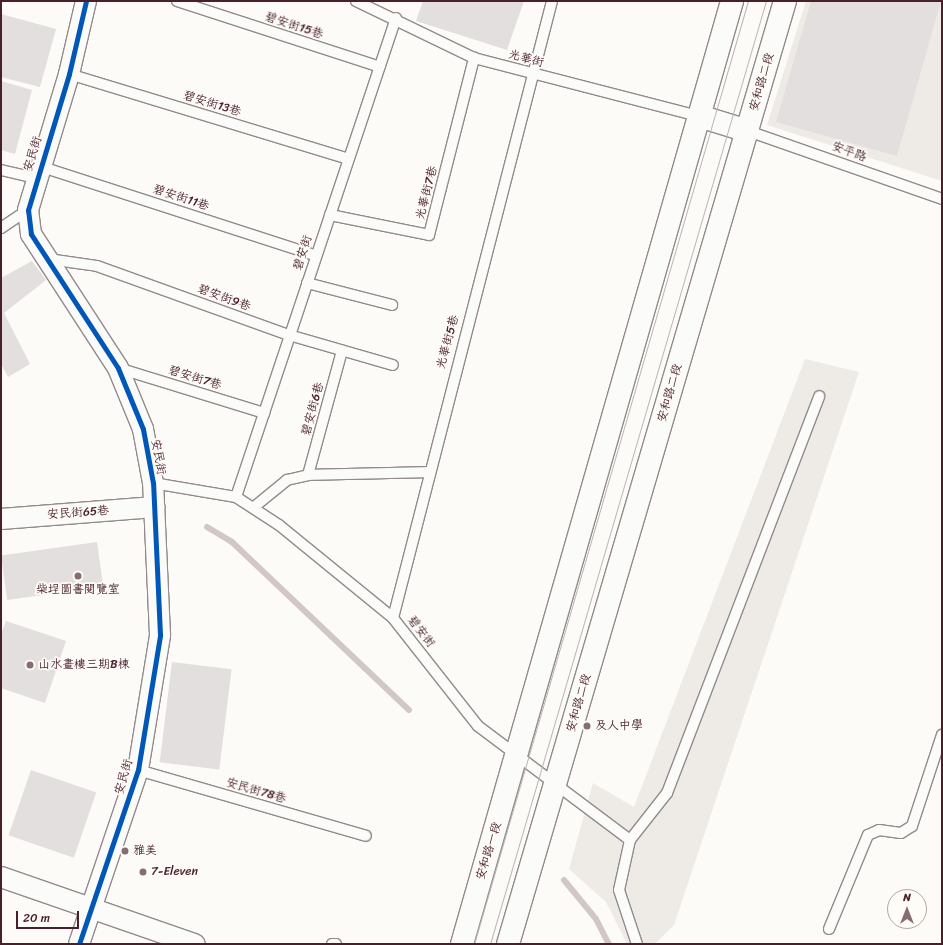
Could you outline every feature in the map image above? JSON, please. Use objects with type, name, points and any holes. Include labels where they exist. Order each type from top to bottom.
[{"type":"main road","points":[[517,758],[732,1]]},
{"type":"main road","name":"安和路二段","points":[[555,784],[785,1]]},
{"type":"main road","points":[[699,116],[748,131]]},
{"type":"main road","name":"安和路一段","points":[[462,944],[517,758]]},
{"type":"main road","points":[[508,944],[555,784]]},
{"type":"street","name":"安民街","points":[[78,944],[92,908],[138,770],[160,635],[155,507],[153,483],[143,429],[118,368],[73,295],[46,259],[31,234],[28,210],[38,172],[69,74],[83,2]]},
{"type":"street","name":"安民街65巷","points":[[1,519],[155,507]]},
{"type":"street","points":[[1,877],[195,944]]},
{"type":"lane","name":"碧安街15巷","points":[[177,1],[380,68]]},
{"type":"lane","name":"光華街","points":[[356,1],[396,18],[474,58],[531,74],[699,116]]},
{"type":"lane","name":"光華街5巷","points":[[393,618],[428,472],[531,74],[552,1]]},
{"type":"lane","name":"碧安街","points":[[236,497],[315,255],[330,215],[396,18]]},
{"type":"lane","name":"光華街7巷","points":[[330,215],[429,235],[474,58]]},
{"type":"lane","name":"碧安街13巷","points":[[69,74],[348,159]]},
{"type":"lane","name":"安平路","points":[[748,131],[942,198]]},
{"type":"lane","name":"碧安街11巷","points":[[1,170],[38,172],[315,255]]},
{"type":"lane","points":[[1,228],[28,210]]},
{"type":"lane","name":"碧安街9巷","points":[[46,259],[97,266],[289,335],[393,365]]},
{"type":"lane","points":[[307,283],[392,305]]},
{"type":"lane","name":"碧安街6巷","points":[[308,475],[342,351]]},
{"type":"lane","name":"碧安街7巷","points":[[118,368],[264,413]]},
{"type":"lane","points":[[637,944],[619,890],[630,840],[667,793],[819,396]]},
{"type":"lane","points":[[254,507],[287,480],[308,475],[428,472]]},
{"type":"lane","name":"碧安街","points":[[153,483],[236,497],[254,507],[393,618],[478,726],[517,758],[555,784],[630,840]]},
{"type":"lane","points":[[829,929],[868,835],[879,830],[901,833],[912,826],[942,735]]},
{"type":"lane","name":"安民街78巷","points":[[138,770],[366,836]]},
{"type":"shaded area","points":[[806,1],[942,1],[942,181],[767,125]]},
{"type":"shaded area","points":[[805,359],[859,372],[674,925],[655,944],[627,944],[606,902],[569,869],[593,783],[634,807]]},
{"type":"building","points":[[423,1],[524,1],[507,50],[416,21]]},
{"type":"building","points":[[811,1],[941,1],[897,156],[776,122]]},
{"type":"building","points":[[1,14],[56,29],[40,87],[1,77]]},
{"type":"building","points":[[1,81],[32,90],[15,154],[1,150]]},
{"type":"building","points":[[32,261],[46,280],[4,313],[30,364],[8,377],[1,364],[1,278]]},
{"type":"building","points":[[97,542],[103,587],[7,600],[1,555]]},
{"type":"building","name":"山水畫樓三期B棟","points":[[6,621],[66,641],[45,703],[1,688],[1,634]]},
{"type":"building","points":[[172,662],[232,669],[219,770],[160,762]]},
{"type":"building","points":[[31,770],[96,792],[74,858],[9,835]]},
{"type":"waterway","points":[[207,527],[232,542],[409,710]]},
{"type":"waterway","points":[[564,880],[596,919],[609,944]]},
{"type":"tram line","points":[[474,944],[748,1]]},
{"type":"tram line","points":[[490,944],[766,1]]},
{"type":"cycle path","points":[[79,944],[138,770],[160,635],[153,483],[143,429],[118,368],[31,234],[28,210],[69,74],[86,1]]},
{"type":"place","name":"柴埕圖書閱覽室","points":[[78,576]]},
{"type":"place","name":"山水畫樓三期B棟","points":[[30,665]]},
{"type":"place","name":"及人中學","points":[[587,726]]},
{"type":"place","name":"雅美","points":[[125,851]]},
{"type":"place","name":"7-Eleven","points":[[143,872]]}]
